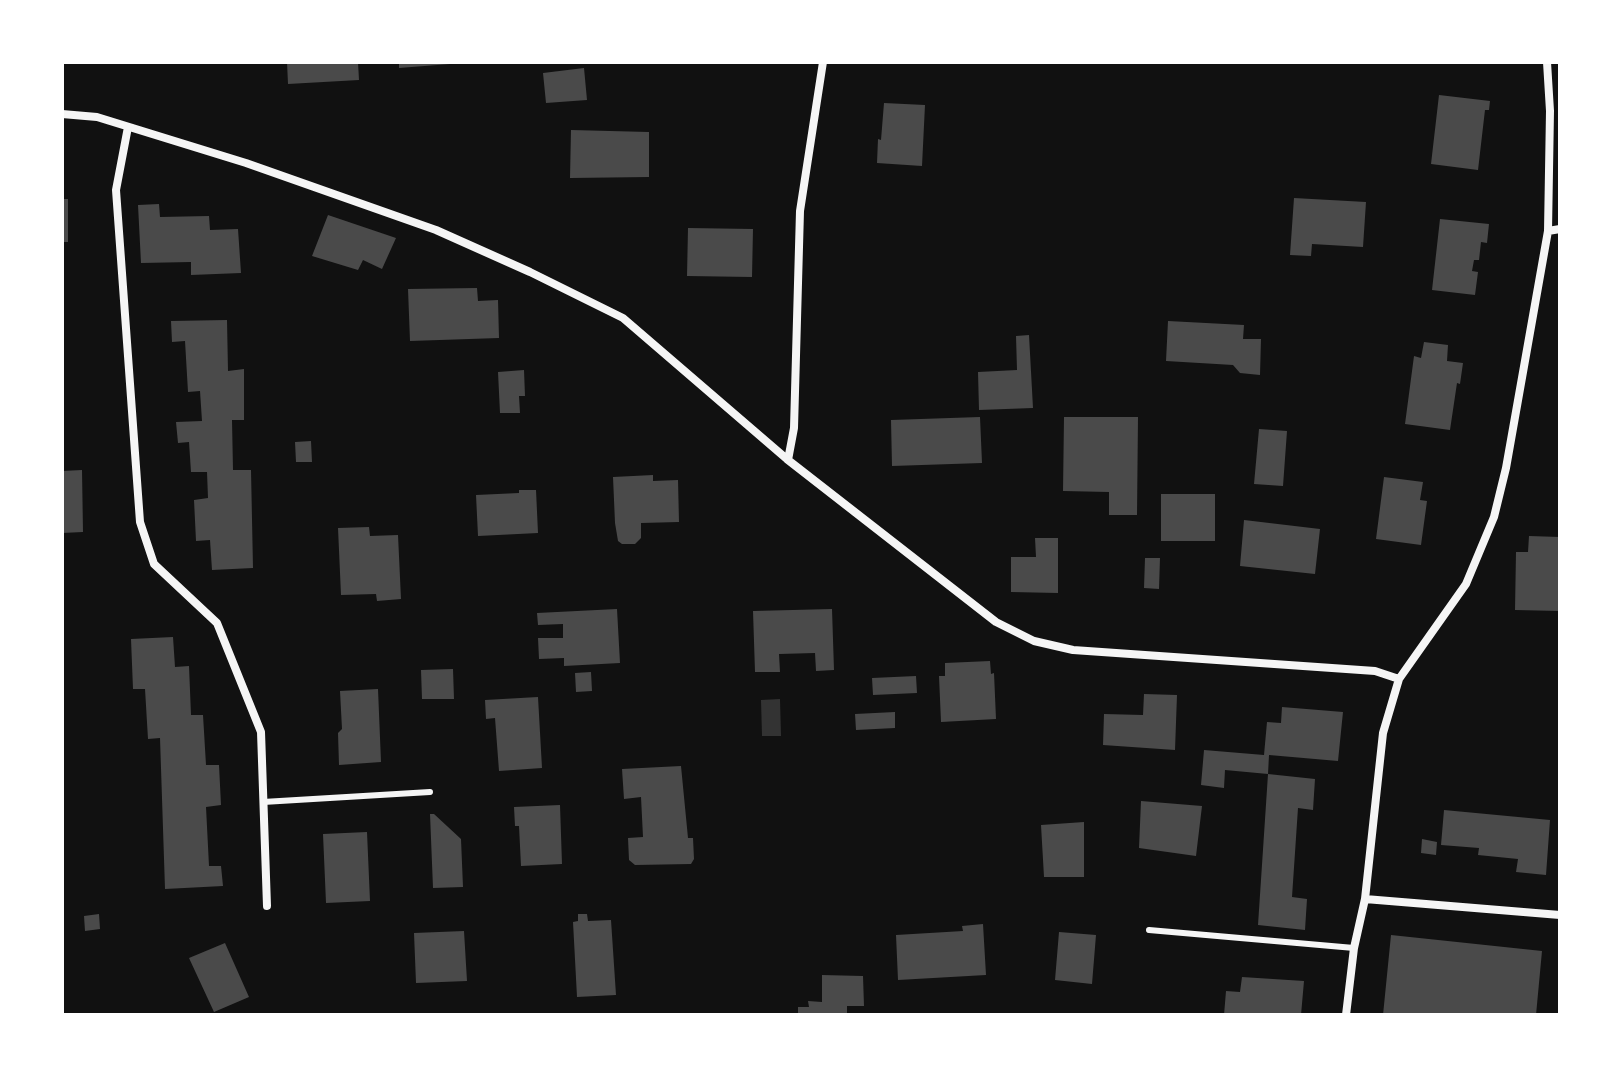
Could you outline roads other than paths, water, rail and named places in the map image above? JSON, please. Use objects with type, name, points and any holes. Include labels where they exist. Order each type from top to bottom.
[{"type":"street","points":[[788,460],[794,428],[800,211],[823,62]]},
{"type":"street","points":[[1346,1015],[1354,948],[1365,899],[1383,733],[1399,679],[1466,584],[1494,517],[1506,468],[1548,231],[1550,111],[1547,62]]},
{"type":"street","points":[[62,114],[97,117],[246,163],[436,230],[623,318],[788,460],[996,622],[1034,641],[1073,650],[1375,671],[1399,679]]},
{"type":"street","points":[[128,127],[116,190],[140,522],[154,564],[217,623],[261,732],[267,906]]},
{"type":"street","points":[[1548,231],[1560,229]]},
{"type":"street","points":[[1365,899],[1560,915]]},
{"type":"lane","points":[[263,802],[430,792]]},
{"type":"lane","points":[[1149,930],[1354,948]]}]
